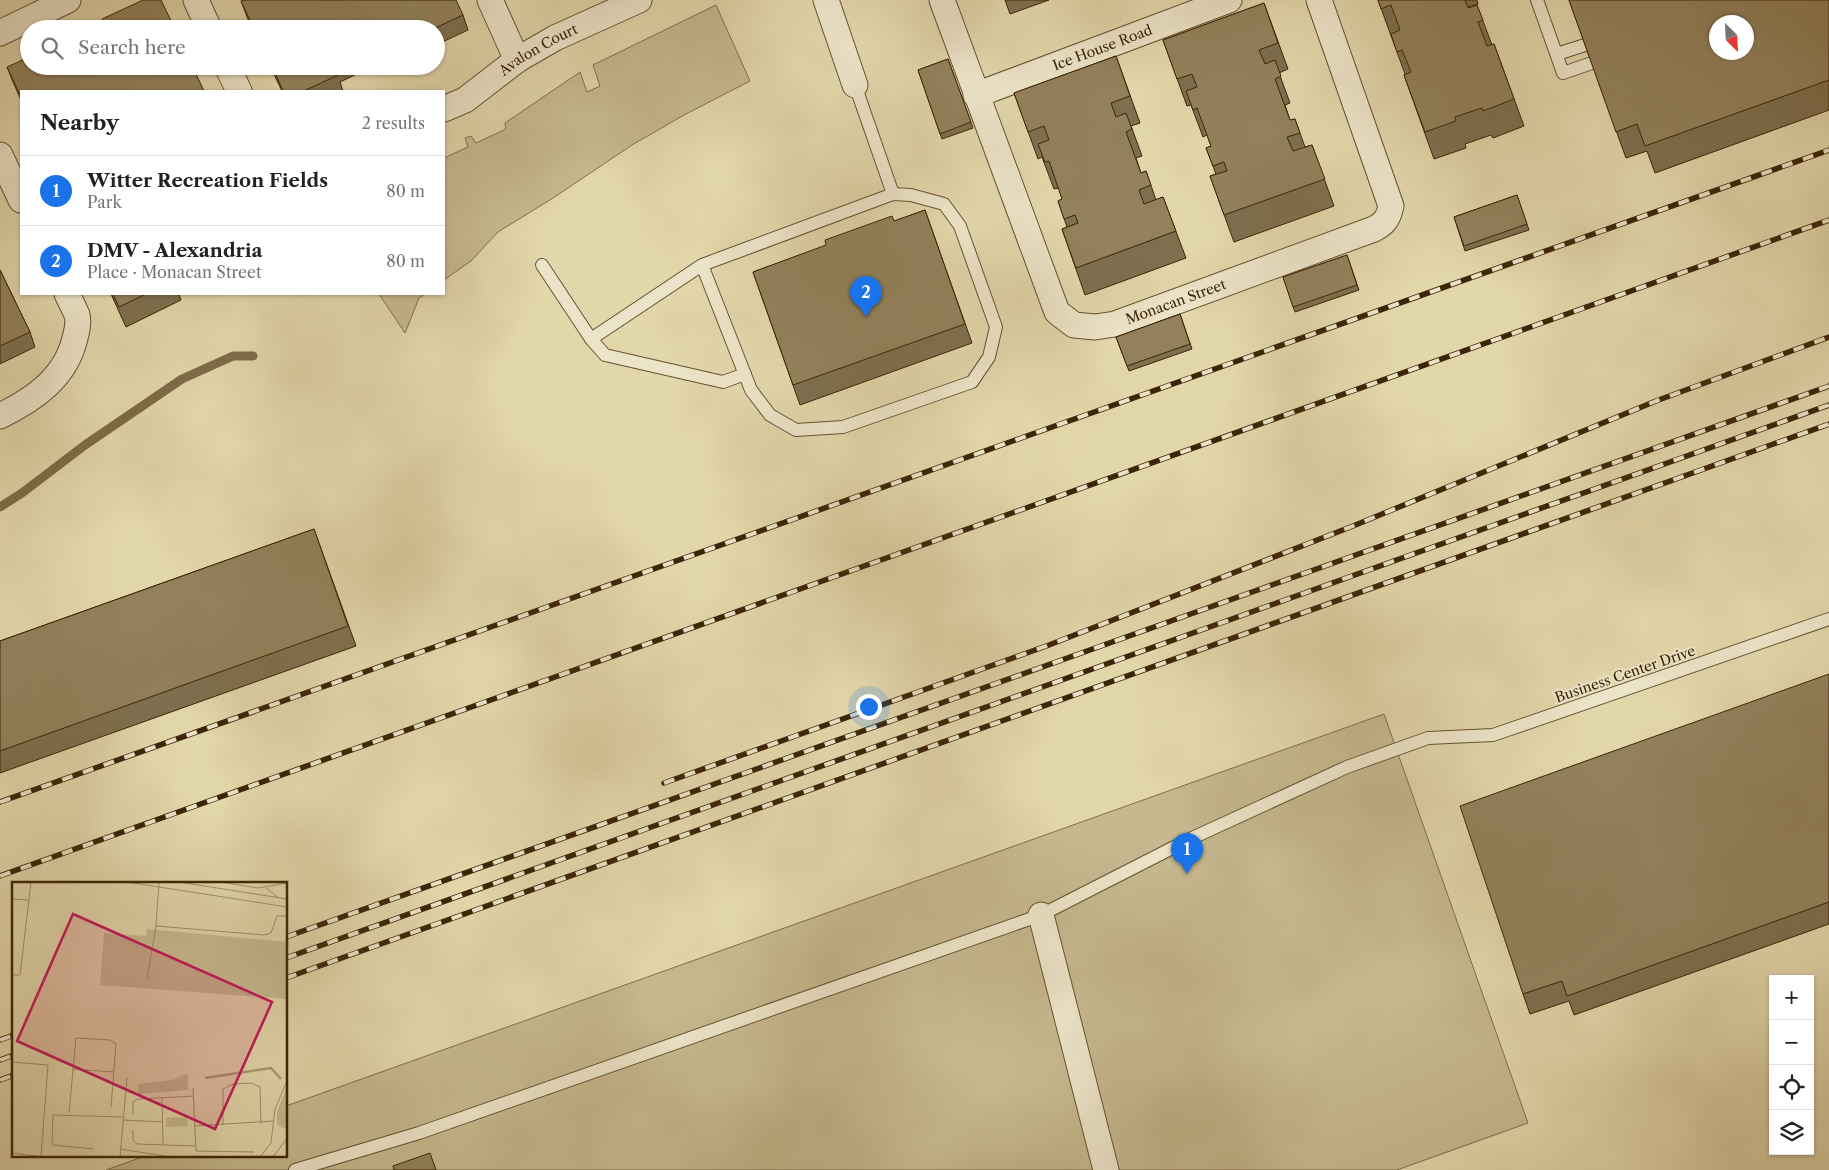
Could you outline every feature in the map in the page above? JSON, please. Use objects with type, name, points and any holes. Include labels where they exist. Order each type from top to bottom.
[{"type":"street","points":[[27,20],[68,0]]},
{"type":"street","points":[[196,0],[205,20]]},
{"type":"street","points":[[490,0],[518,60]]},
{"type":"street","name":"Avalon Court","points":[[445,109],[465,100],[518,60],[555,38],[639,0]]},
{"type":"street","points":[[826,0],[855,85]]},
{"type":"street","name":"Monacan Street","points":[[942,0],[1057,312],[1074,325],[1095,327],[1115,324],[1374,229],[1385,223],[1391,206],[1319,0]]},
{"type":"street","name":"Ice House Road","points":[[976,96],[1229,0]]},
{"type":"street","points":[[0,33],[20,23]]},
{"type":"street","points":[[231,75],[239,90]]},
{"type":"street","points":[[0,155],[20,198]]},
{"type":"street","points":[[0,416],[22,405],[47,386],[59,373],[71,353],[77,330],[77,316],[66,295]]},
{"type":"street","points":[[1041,915],[1106,1170]]},
{"type":"lane","points":[[1537,0],[1563,73],[1592,63]]},
{"type":"lane","points":[[1557,54],[1585,44]]},
{"type":"lane","points":[[855,85],[893,194]]},
{"type":"lane","points":[[591,339],[702,265],[893,194],[911,195],[944,204],[960,226],[996,327],[989,357],[972,382],[843,427],[796,430],[770,415],[751,390],[702,265]]},
{"type":"lane","points":[[542,265],[591,339],[605,355],[723,382],[745,374]]},
{"type":"lane","name":"Business Center Drive","points":[[295,1170],[419,1133],[1041,915],[1192,838],[1347,767],[1428,738],[1494,735],[1829,619]]},
{"type":"shaded area","points":[[716,5],[750,81],[684,115],[632,145],[498,232],[471,261],[445,279],[445,158],[468,147],[465,138],[471,136],[476,143],[506,129],[505,123],[580,72],[587,92],[600,86],[593,65]]},
{"type":"shaded area","points":[[380,295],[424,295],[419,298],[405,333]]},
{"type":"shaded area","points":[[1384,714],[1528,1123],[1397,1170],[106,1170],[139,1158],[288,1158],[288,1105]]},
{"type":"building","points":[[143,0],[161,0],[171,20],[102,20]]},
{"type":"building","points":[[456,0],[463,15],[445,23],[445,20],[250,20],[241,1]]},
{"type":"building","points":[[1378,0],[1465,0],[1468,8],[1477,5],[1483,20],[1478,22],[1487,46],[1494,44],[1514,99],[1483,111],[1482,108],[1455,117],[1456,121],[1425,132],[1404,75],[1411,72],[1402,50],[1397,52],[1391,34],[1400,30],[1391,5],[1381,9]]},
{"type":"building","points":[[1569,0],[1829,0],[1829,80],[1645,146],[1637,124],[1616,132]]},
{"type":"building","points":[[1264,3],[1278,43],[1259,50],[1265,64],[1275,60],[1281,76],[1275,79],[1290,120],[1295,119],[1300,133],[1287,137],[1293,151],[1312,145],[1325,179],[1224,215],[1210,176],[1227,171],[1224,162],[1213,166],[1206,148],[1211,146],[1197,108],[1193,110],[1186,91],[1197,87],[1192,74],[1177,79],[1163,40]]},
{"type":"building","points":[[1116,56],[1130,96],[1111,103],[1116,117],[1126,113],[1132,129],[1126,132],[1141,173],[1146,171],[1151,185],[1139,190],[1144,204],[1163,197],[1176,231],[1076,268],[1062,229],[1078,223],[1075,215],[1064,219],[1058,201],[1062,199],[1049,161],[1045,162],[1038,144],[1049,140],[1044,126],[1028,132],[1014,93]]},
{"type":"building","points":[[948,59],[971,122],[940,134],[918,70]]},
{"type":"building","points":[[20,61],[20,75],[196,75],[204,90],[20,90],[20,95],[7,67]]},
{"type":"building","points":[[276,75],[338,75],[306,90],[283,90]]},
{"type":"building","points":[[1517,195],[1527,224],[1464,246],[1454,217]]},
{"type":"building","points":[[925,210],[965,324],[793,385],[753,272],[826,245],[825,240],[892,216],[894,221]]},
{"type":"building","points":[[1347,255],[1357,285],[1293,307],[1283,277]]},
{"type":"building","points":[[0,270],[30,332],[0,346]]},
{"type":"building","points":[[113,295],[144,295],[119,307]]},
{"type":"building","points":[[1180,314],[1190,344],[1127,366],[1116,337]]},
{"type":"building","points":[[314,529],[348,626],[0,751],[0,641]]},
{"type":"building","points":[[1829,674],[1829,902],[1567,996],[1562,981],[1523,994],[1460,806]]},
{"type":"building","points":[[430,1153],[436,1170],[394,1170],[393,1166]]},
{"type":"waterway","points":[[0,507],[22,493],[85,445],[182,379],[233,356],[253,356]]},
{"type":"railway","points":[[0,802],[1829,150]]},
{"type":"railway","points":[[0,876],[1829,220]]},
{"type":"railway","points":[[664,783],[1049,645],[1353,526],[1656,401],[1829,337]]},
{"type":"railway","points":[[288,936],[1829,386]]},
{"type":"railway","points":[[288,957],[1829,405]]},
{"type":"railway","points":[[288,977],[1829,424]]},
{"type":"railway","points":[[0,1040],[12,1036]]},
{"type":"railway","points":[[0,1060],[12,1056]]},
{"type":"railway","points":[[0,1080],[12,1076]]},
{"type":"place","name":"DMV - Alexandria","points":[[866,317]]},
{"type":"place","name":"Witter Recreation Fields","points":[[1187,874]]}]
